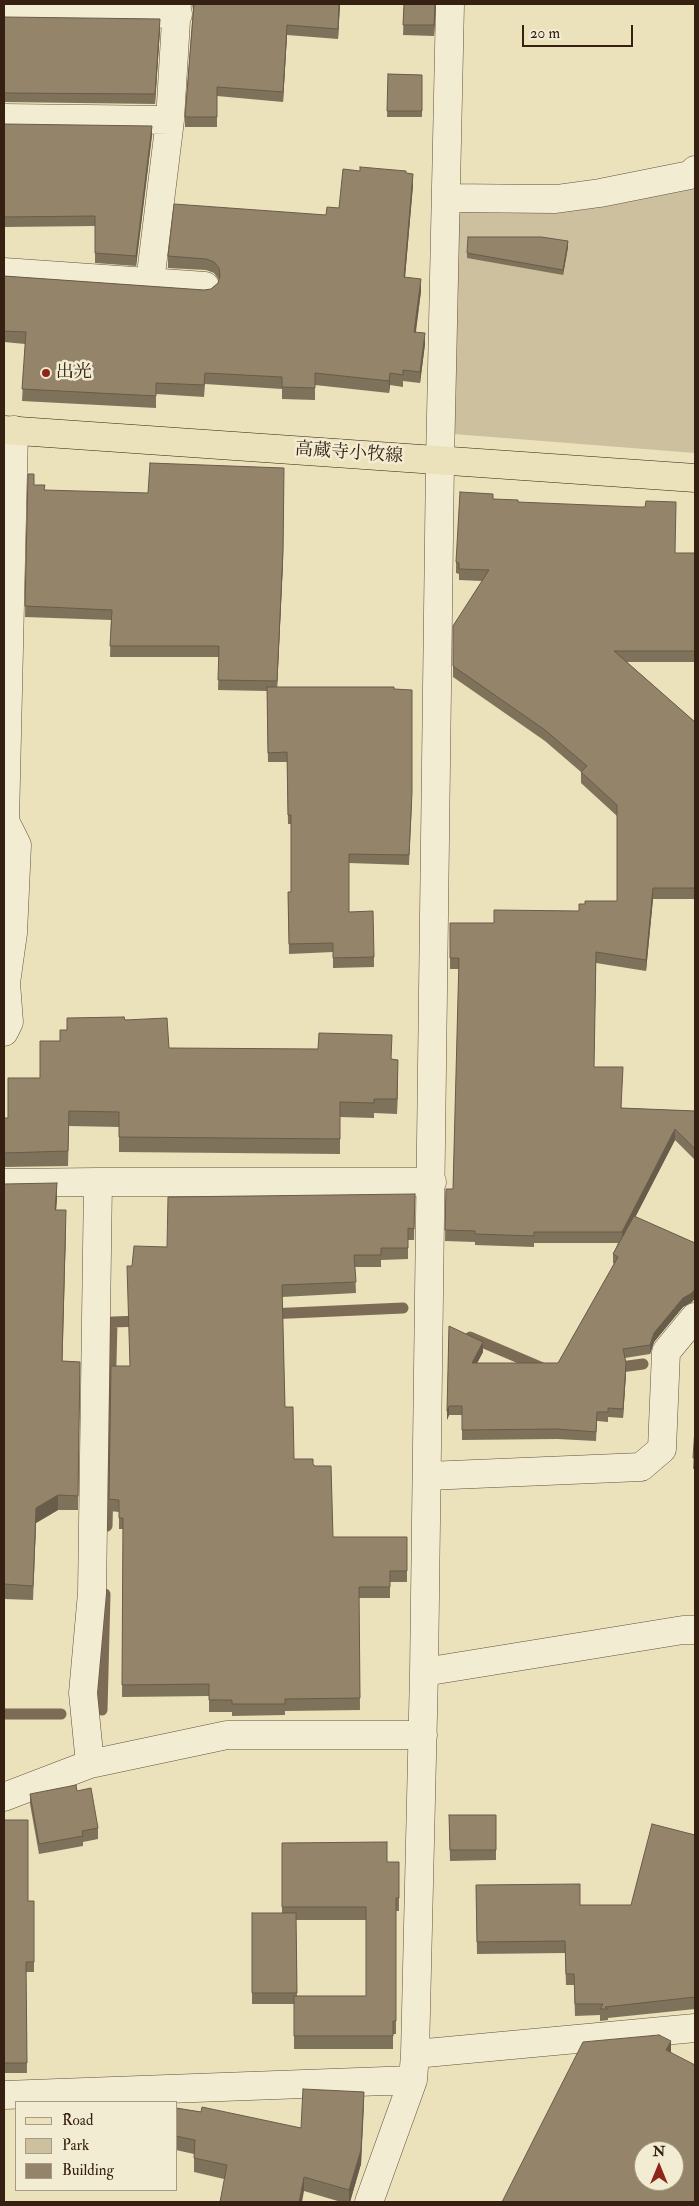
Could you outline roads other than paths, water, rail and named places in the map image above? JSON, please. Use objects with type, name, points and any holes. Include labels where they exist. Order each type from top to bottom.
[{"type":"main road","name":"高蔵寺小牧線","points":[[9,430],[695,478]]},
{"type":"street","points":[[369,2202],[414,2067],[423,1735],[432,1182],[440,461],[450,4]]},
{"type":"street","points":[[4,11],[177,9],[170,120],[150,282]]},
{"type":"street","points":[[4,118],[170,120]]},
{"type":"street","points":[[446,198],[556,199],[600,193],[690,175],[695,170]]},
{"type":"street","points":[[4,272],[205,286]]},
{"type":"street","points":[[4,1032],[9,1022],[6,983],[13,933],[17,845],[5,821],[9,430]]},
{"type":"street","points":[[90,1764],[83,1693],[92,1594],[98,1182]]},
{"type":"street","points":[[4,1183],[432,1182]]},
{"type":"street","points":[[427,1476],[641,1466],[662,1449],[666,1352],[695,1318]]},
{"type":"street","points":[[424,1672],[695,1630]]},
{"type":"street","points":[[4,1797],[90,1764],[227,1735],[423,1735]]},
{"type":"street","points":[[4,2095],[414,2067],[695,2028]]},
{"type":"waterway","points":[[268,1314],[403,1308]]},
{"type":"waterway","points":[[107,1526],[112,1322],[142,1321]]},
{"type":"waterway","points":[[470,1337],[545,1369]]},
{"type":"waterway","points":[[613,1368],[643,1364]]},
{"type":"waterway","points":[[102,1710],[105,1594]]},
{"type":"waterway","points":[[4,1714],[61,1714]]},
{"type":"place","name":"出光","points":[[46,373]]}]
